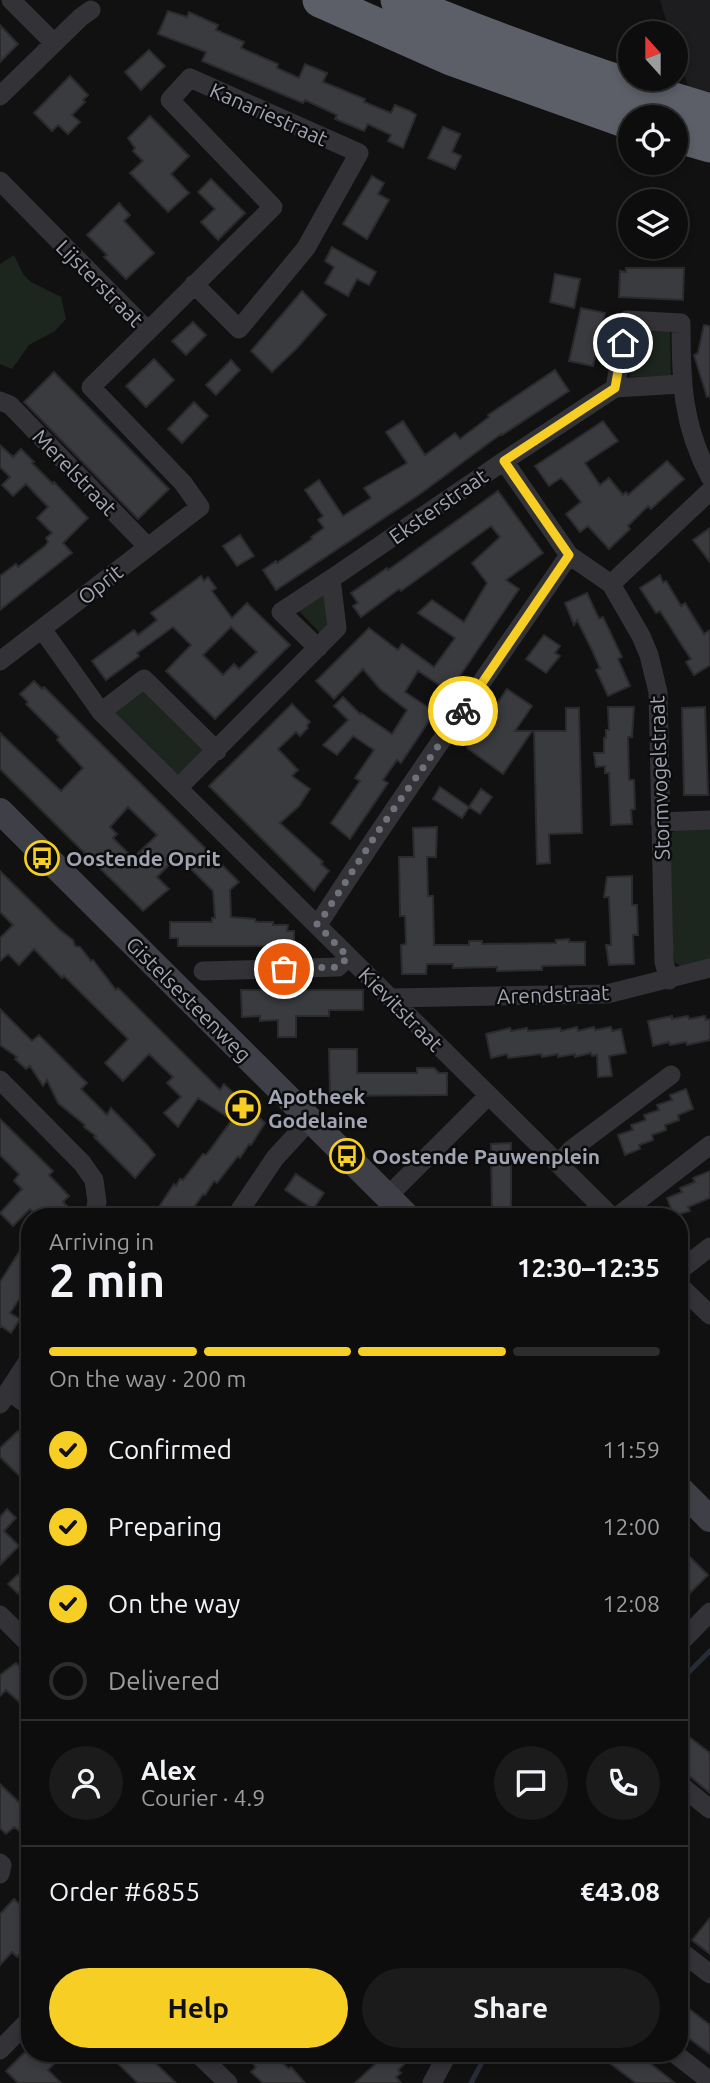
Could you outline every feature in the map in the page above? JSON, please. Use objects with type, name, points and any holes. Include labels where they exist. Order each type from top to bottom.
[{"type":"highway","points":[[320,0],[451,58],[618,118]]},
{"type":"highway","points":[[398,0],[461,26],[643,91],[710,111]]},
{"type":"highway","points":[[688,139],[710,145]]},
{"type":"main road","name":"Gistelsesteenweg","points":[[0,811],[399,1208]]},
{"type":"main road","points":[[688,1497],[710,1519]]},
{"type":"street","points":[[11,0],[54,43]]},
{"type":"street","points":[[0,96],[91,10]]},
{"type":"street","name":"Kanariestraat","points":[[148,331],[194,284],[273,207],[170,100],[190,78],[359,153],[306,248],[239,329],[194,284]]},
{"type":"street","name":"Lijsterstraat","points":[[0,181],[148,331],[91,387],[189,489],[200,507]]},
{"type":"street","points":[[615,388],[627,320],[681,323],[681,384],[687,420],[700,458],[710,477]]},
{"type":"street","name":"Eksterstraat","points":[[318,648],[281,612],[615,388],[681,384]]},
{"type":"street","name":"Merelstraat","points":[[0,401],[10,405],[148,547]]},
{"type":"street","name":"Stormvogelstraat","points":[[504,461],[569,555],[611,584],[649,655],[658,692],[664,962],[670,980]]},
{"type":"street","points":[[611,584],[710,491]]},
{"type":"street","name":"Oprit","points":[[0,662],[200,507]]},
{"type":"street","points":[[317,924],[569,555]]},
{"type":"street","points":[[178,788],[337,628],[331,579]]},
{"type":"street","name":"Kievitstraat","points":[[42,629],[101,712],[603,1208]]},
{"type":"street","points":[[101,712],[144,679],[217,751]]},
{"type":"street","points":[[660,822],[710,820]]},
{"type":"street","points":[[204,971],[338,967],[348,957]]},
{"type":"street","name":"Arendstraat","points":[[393,998],[607,994],[710,968]]},
{"type":"street","points":[[558,1164],[572,1149],[671,1075]]},
{"type":"street","points":[[0,1080],[82,1163],[94,1180],[96,1208]]},
{"type":"street","points":[[387,1197],[488,1096]]},
{"type":"street","points":[[241,1208],[275,1158],[310,1120]]},
{"type":"street","points":[[628,1208],[710,1144]]},
{"type":"street","points":[[688,1264],[710,1247]]},
{"type":"street","points":[[688,1294],[710,1315]]},
{"type":"street","points":[[5,1398],[21,1372]]},
{"type":"street","points":[[688,1635],[710,1612]]},
{"type":"street","points":[[0,1615],[21,1636]]},
{"type":"street","points":[[688,1791],[710,1809]]},
{"type":"street","points":[[0,1863],[0,1874]]},
{"type":"street","points":[[688,1957],[710,1974]]},
{"type":"street","points":[[0,2050],[21,2027]]},
{"type":"street","points":[[206,2062],[228,2083]]},
{"type":"street","points":[[432,2083],[443,2062]]},
{"type":"street","points":[[686,2062],[710,2081]]},
{"type":"shaded area","points":[[660,0],[710,0],[710,93],[688,87],[688,21],[666,21]]},
{"type":"shaded area","points":[[14,255],[23,274],[31,282],[61,297],[66,319],[55,331],[29,345],[12,369],[0,364],[0,264]]},
{"type":"shaded area","points":[[631,329],[670,330],[671,376],[630,377]]},
{"type":"shaded area","points":[[325,593],[327,627],[321,634],[299,611]]},
{"type":"shaded area","points":[[142,690],[204,749],[178,776],[114,712]]},
{"type":"shaded area","points":[[710,825],[710,960],[681,966],[673,962],[670,836],[675,829]]},
{"type":"building","points":[[168,11],[187,17],[189,12],[218,25],[216,30],[244,42],[241,48],[278,64],[277,68],[299,78],[305,64],[327,73],[323,82],[365,99],[364,102],[391,113],[395,105],[410,111],[416,115],[403,148],[388,141],[391,135],[368,124],[364,131],[335,119],[337,115],[305,100],[303,103],[202,61],[206,52],[158,34]]},
{"type":"building","points":[[0,25],[18,44],[0,62]]},
{"type":"building","points":[[149,50],[165,66],[141,90],[125,72]]},
{"type":"building","points":[[70,76],[88,95],[72,115],[80,122],[68,134],[58,125],[52,131],[34,113]]},
{"type":"building","points":[[150,116],[189,156],[171,174],[189,193],[168,212],[130,173],[143,161],[133,151],[135,148],[128,138]]},
{"type":"building","points":[[443,127],[460,134],[452,152],[461,156],[455,169],[428,158]]},
{"type":"building","points":[[372,176],[384,183],[378,194],[389,200],[367,239],[343,224]]},
{"type":"building","points":[[211,179],[245,213],[218,240],[201,222],[215,209],[198,192]]},
{"type":"building","points":[[119,203],[130,215],[124,221],[154,253],[126,279],[87,235]]},
{"type":"building","points":[[332,247],[376,272],[369,285],[357,279],[348,296],[325,283],[334,267],[325,261]]},
{"type":"building","points":[[626,268],[684,268],[683,300],[619,297],[620,271],[626,272]]},
{"type":"building","points":[[555,274],[580,279],[574,308],[550,302]]},
{"type":"building","points":[[302,291],[326,315],[272,372],[251,351]]},
{"type":"building","points":[[581,308],[605,313],[593,366],[569,361]]},
{"type":"building","points":[[193,322],[206,335],[186,355],[172,341]]},
{"type":"building","points":[[704,325],[710,326],[710,396],[707,397],[694,355],[698,353]]},
{"type":"building","points":[[154,359],[174,380],[146,407],[126,386]]},
{"type":"building","points":[[231,360],[240,370],[216,395],[206,385]]},
{"type":"building","points":[[555,370],[569,391],[501,434],[420,494],[276,590],[263,570],[312,539],[311,537],[324,528],[318,520],[323,516],[305,490],[319,480],[343,516],[371,498],[364,488],[407,463],[386,432],[403,421],[425,455],[455,433],[460,439],[489,417],[488,415]]},
{"type":"building","points":[[54,372],[169,489],[138,519],[24,402]]},
{"type":"building","points":[[194,402],[208,416],[182,443],[168,429]]},
{"type":"building","points":[[603,421],[618,441],[585,463],[600,485],[609,478],[623,495],[626,492],[628,495],[667,461],[684,479],[651,509],[648,506],[628,526],[630,529],[609,549],[588,526],[580,532],[566,514],[581,502],[566,483],[561,478],[549,486],[535,466]]},
{"type":"building","points":[[0,445],[13,457],[21,449],[88,518],[63,543],[72,553],[0,610],[0,576],[16,564],[18,567],[45,546],[48,542],[46,538],[52,533],[37,518],[48,507],[26,484],[13,496],[2,485],[10,477],[0,467]]},
{"type":"building","points":[[498,491],[543,553],[506,580],[519,589],[455,683],[459,685],[453,694],[418,671],[405,692],[435,712],[401,763],[397,760],[383,780],[388,783],[350,839],[331,823],[360,781],[355,778],[374,750],[353,736],[337,755],[323,745],[348,720],[334,706],[343,697],[360,714],[392,734],[407,710],[380,689],[363,669],[334,699],[316,681],[369,628],[398,650],[402,644],[434,667],[455,638],[418,613],[432,600],[464,622],[487,583],[472,563],[500,537],[491,526],[361,617],[353,606],[358,603],[351,593],[387,568],[388,570]]},
{"type":"building","points":[[710,528],[710,562],[693,540]]},
{"type":"building","points":[[240,535],[254,556],[237,566],[223,546]]},
{"type":"building","points":[[660,575],[681,606],[685,603],[704,634],[710,630],[710,665],[694,675],[686,662],[691,659],[660,611],[656,613],[640,588]]},
{"type":"building","points":[[201,576],[204,581],[208,577],[216,588],[212,591],[232,618],[247,603],[290,645],[215,719],[166,671],[191,645],[173,627],[106,680],[92,661],[134,630],[138,635],[157,620],[151,613]],"holes":[[[231,627],[257,652],[239,669],[234,664],[223,675],[203,655]]]},
{"type":"building","points":[[587,593],[599,619],[603,617],[622,657],[618,659],[630,686],[608,696],[596,670],[600,668],[592,650],[577,620],[574,625],[565,603]]},
{"type":"building","points":[[544,635],[560,646],[555,653],[560,656],[546,673],[526,659]]},
{"type":"building","points":[[34,681],[42,689],[44,687],[239,882],[230,890],[231,917],[288,925],[287,931],[294,931],[294,946],[178,946],[178,938],[170,938],[170,922],[212,922],[212,918],[215,918],[213,891],[178,856],[157,877],[169,889],[143,911],[0,769],[0,733],[61,791],[83,768],[20,694]],"holes":[[[128,807],[157,835],[133,858],[113,838],[117,834],[110,827]]]},
{"type":"building","points":[[507,689],[532,706],[515,731],[532,731],[503,774],[467,748]]},
{"type":"building","points":[[292,704],[310,722],[300,736],[296,732],[278,749],[298,770],[292,776],[310,789],[299,806],[280,823],[323,862],[321,864],[329,871],[314,891],[209,786]]},
{"type":"building","points":[[608,707],[634,707],[632,737],[628,737],[629,780],[634,780],[635,809],[631,810],[632,824],[611,825],[609,773],[605,773],[605,766],[596,767],[594,753],[604,753],[604,738],[606,730],[609,730]]},
{"type":"building","points":[[705,707],[708,795],[684,795],[682,708]]},
{"type":"building","points":[[566,708],[579,708],[582,833],[549,834],[550,863],[537,864],[534,731],[566,731]]},
{"type":"building","points":[[440,787],[469,807],[462,818],[433,799]]},
{"type":"building","points":[[481,789],[492,797],[480,814],[469,807]]},
{"type":"building","points":[[437,827],[436,857],[427,857],[428,896],[433,896],[434,945],[469,945],[469,941],[482,941],[482,944],[556,943],[556,940],[569,939],[569,942],[585,942],[585,965],[497,971],[497,967],[453,968],[453,964],[427,964],[426,974],[402,974],[401,945],[406,944],[405,916],[400,916],[399,857],[414,857],[413,828]]},
{"type":"building","points":[[0,871],[73,940],[75,946],[80,947],[91,961],[93,960],[116,990],[118,988],[220,1090],[224,1084],[265,1123],[251,1145],[249,1144],[240,1158],[238,1156],[217,1183],[214,1181],[193,1208],[158,1208],[174,1184],[176,1186],[180,1179],[183,1180],[203,1154],[206,1155],[232,1120],[198,1098],[178,1127],[164,1113],[181,1097],[167,1083],[173,1077],[149,1054],[123,1081],[105,1063],[128,1039],[64,976],[62,978],[34,949],[19,965],[8,954],[0,961],[0,938],[13,925],[0,912]]},
{"type":"building","points":[[632,876],[632,905],[637,905],[638,935],[633,935],[634,964],[609,965],[606,945],[611,945],[609,897],[604,897],[607,877]]},
{"type":"building","points":[[241,990],[363,990],[363,1010],[329,1010],[329,1016],[296,1016],[296,1037],[278,1037],[278,1020],[260,1021],[260,1016],[242,1017]]},
{"type":"building","points":[[0,1009],[32,1041],[39,1035],[87,1083],[81,1089],[107,1115],[111,1108],[155,1155],[135,1178],[85,1125],[58,1103],[47,1080],[43,1086],[30,1066],[26,1069],[15,1059],[17,1057],[0,1045]]},
{"type":"building","points":[[672,1016],[672,1019],[705,1016],[706,1020],[710,1019],[710,1040],[687,1045],[686,1042],[670,1045],[669,1042],[653,1046],[648,1021]]},
{"type":"building","points":[[577,1027],[578,1031],[594,1027],[595,1030],[611,1027],[612,1031],[621,1029],[626,1053],[609,1056],[612,1076],[598,1077],[597,1055],[592,1056],[591,1053],[575,1057],[575,1054],[542,1057],[541,1054],[508,1058],[507,1054],[491,1058],[486,1034],[510,1028],[511,1031],[527,1028],[528,1031],[560,1028],[561,1031]]},
{"type":"building","points":[[329,1049],[357,1049],[357,1073],[417,1073],[417,1068],[434,1068],[439,1073],[447,1073],[447,1095],[330,1096]]},
{"type":"building","points":[[686,1089],[693,1109],[678,1115],[679,1120],[665,1125],[666,1130],[652,1135],[653,1140],[639,1145],[640,1149],[625,1155],[618,1135],[633,1130],[631,1125],[646,1120],[644,1115],[659,1110],[657,1105],[672,1100],[670,1095]]},
{"type":"building","points":[[0,1119],[53,1171],[49,1175],[69,1196],[63,1202],[68,1207],[21,1208],[21,1218],[13,1226],[0,1213],[22,1189],[14,1181],[19,1174],[0,1155]]},
{"type":"building","points":[[511,1143],[511,1208],[492,1208],[491,1144]]},
{"type":"building","points":[[710,1171],[710,1198],[688,1207],[690,1211],[688,1212],[688,1208],[671,1208],[667,1198],[682,1192],[680,1188],[695,1182],[693,1178]]},
{"type":"building","points":[[296,1174],[324,1193],[312,1208],[285,1190]]},
{"type":"building","points":[[21,1249],[21,1296],[10,1313],[20,1319],[11,1333],[1,1326],[0,1328],[0,1282]]},
{"type":"building","points":[[18,1431],[21,1434],[21,1477],[0,1457],[0,1448]]},
{"type":"building","points":[[7,1509],[16,1518],[4,1531],[19,1546],[0,1565],[0,1517]]},
{"type":"building","points":[[688,1555],[708,1575],[688,1595]]},
{"type":"building","points":[[21,1572],[21,1596],[8,1584]]},
{"type":"building","points":[[16,1663],[21,1668],[21,1704],[6,1690],[0,1696],[0,1675]]},
{"type":"building","points":[[688,1736],[710,1753],[710,1793],[688,1775]]},
{"type":"building","points":[[0,1784],[21,1804],[21,1832],[14,1827],[6,1834],[0,1828]]},
{"type":"building","points":[[14,1899],[21,1906],[21,1953],[17,1957],[12,1952],[0,1965],[0,1914]]},
{"type":"building","points":[[710,1918],[710,1954],[692,1940]]},
{"type":"building","points":[[688,2008],[710,2025],[710,2054],[688,2038]]},
{"type":"building","points":[[21,2056],[21,2062],[56,2062],[48,2070],[61,2083],[18,2083],[6,2071]]},
{"type":"building","points":[[116,2062],[154,2062],[176,2083],[138,2083]]},
{"type":"building","points":[[252,2062],[281,2062],[289,2069],[291,2067],[305,2083],[263,2083],[251,2072],[256,2067]]},
{"type":"building","points":[[377,2062],[406,2062],[398,2070],[401,2073],[396,2077],[401,2083],[355,2083]]},
{"type":"building","points":[[648,2062],[675,2083],[636,2083],[611,2064]]},
{"type":"waterway","points":[[688,1673],[710,1651]]},
{"type":"waterway","points":[[471,2083],[482,2062]]},
{"type":"way so far","points":[[284,969],[338,967],[348,957],[317,924],[463,711]]},
{"type":"place","name":"Oostende Oprit","points":[[42,858]]},
{"type":"place","name":"Apotheek Godelaine","points":[[243,1108]]},
{"type":"place","name":"Oostende Pauwenplein","points":[[347,1156]]},
{"type":"route","points":[[463,711],[569,555],[504,461],[615,388],[623,343]]}]
